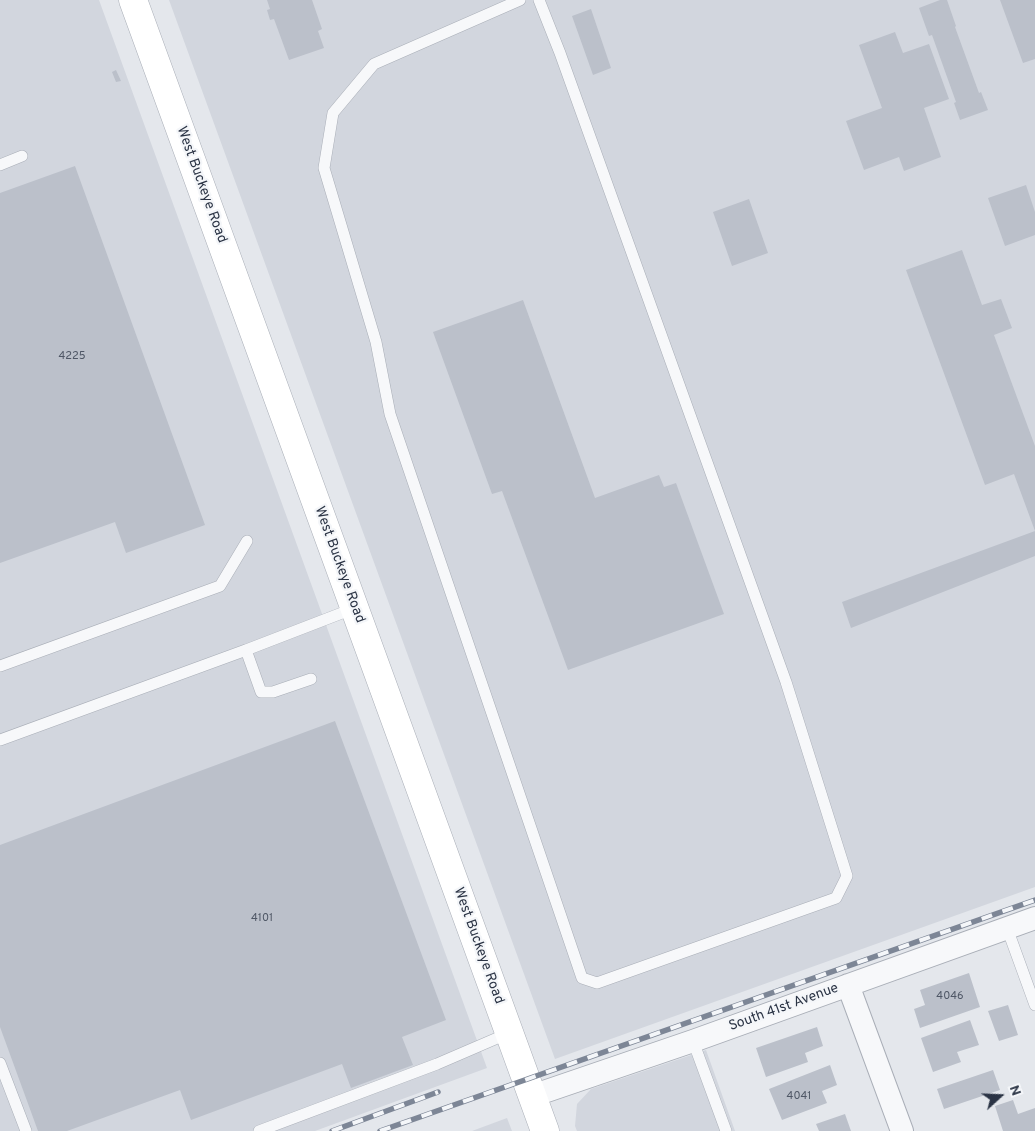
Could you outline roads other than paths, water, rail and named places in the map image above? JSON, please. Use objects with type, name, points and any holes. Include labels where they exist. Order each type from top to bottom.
[{"type":"main road","name":"West Buckeye Road","points":[[133,0],[545,1131]]},
{"type":"street","name":"South 41st Avenue","points":[[532,1096],[693,1041],[1035,918]]},
{"type":"street","points":[[848,986],[902,1131]]},
{"type":"lane","points":[[520,0],[374,64],[333,113],[324,168],[376,342],[393,423],[582,978],[597,983],[836,898],[847,876],[786,682],[560,53],[539,0]]},
{"type":"lane","points":[[0,165],[22,156]]},
{"type":"lane","points":[[0,666],[220,586],[247,541]]},
{"type":"lane","points":[[0,740],[355,608]]},
{"type":"lane","points":[[246,650],[261,692],[273,692],[311,679]]},
{"type":"lane","points":[[1007,928],[1035,1005]]},
{"type":"lane","points":[[259,1131],[437,1064],[510,1032]]},
{"type":"lane","points":[[693,1041],[726,1131]]},
{"type":"lane","points":[[0,1063],[26,1131]]},
{"type":"railway","points":[[380,1131],[1035,900]]},
{"type":"railway","points":[[332,1131],[438,1092]]}]
